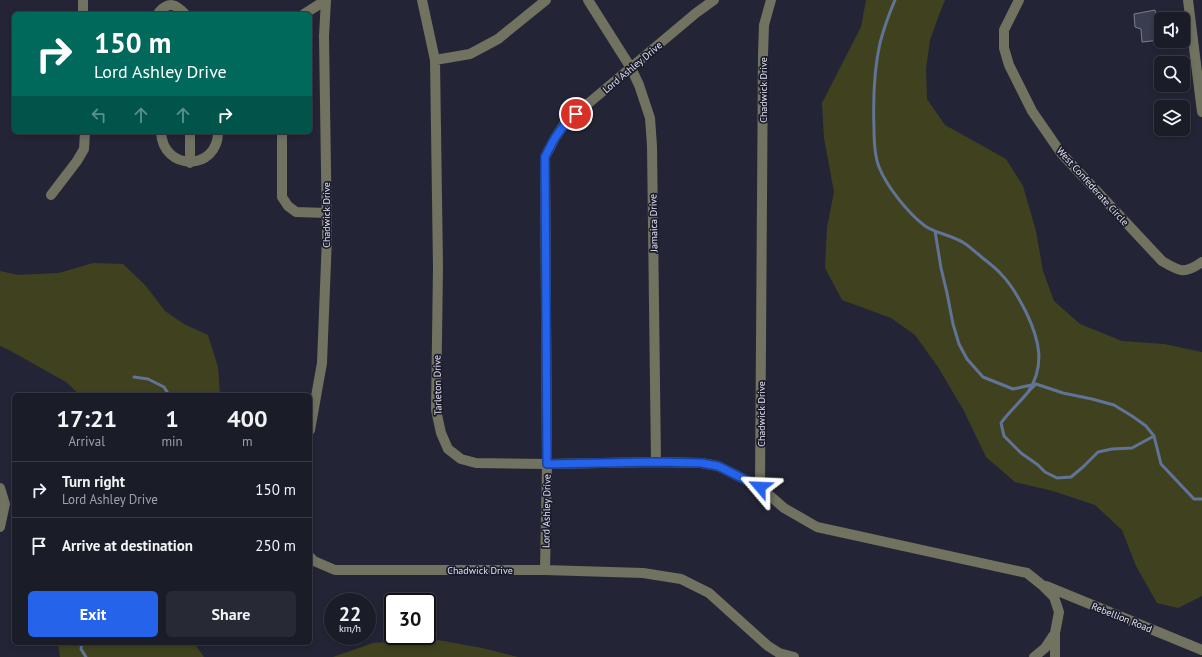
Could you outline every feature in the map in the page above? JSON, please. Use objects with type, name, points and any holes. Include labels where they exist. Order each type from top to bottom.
[{"type":"street","points":[[83,0],[83,12]]},
{"type":"street","points":[[307,12],[326,0]]},
{"type":"street","name":"Chadwick Drive","points":[[312,419],[322,363],[327,237],[324,36],[326,0]]},
{"type":"street","name":"Tarleton Drive","points":[[422,0],[435,60],[438,267],[436,410],[441,433],[448,449],[460,459],[476,463],[701,463],[718,466],[760,487]]},
{"type":"street","points":[[435,60],[470,54],[498,39],[546,0]]},
{"type":"street","name":"Jamaica Drive","points":[[588,0],[631,68],[650,118],[652,146],[656,462]]},
{"type":"street","name":"Lord Ashley Drive","points":[[545,570],[547,464],[545,157],[554,138],[565,123],[696,13],[714,0]]},
{"type":"street","name":"Chadwick Drive","points":[[760,487],[763,54],[764,25],[772,0]]},
{"type":"street","name":"West Confederate Circle","points":[[1019,0],[1004,30],[1004,48],[1009,65],[1032,111],[1061,153],[1162,261],[1178,270],[1184,271],[1195,268],[1202,262]]},
{"type":"street","points":[[1188,0],[1202,112]]},
{"type":"street","points":[[159,12],[168,3],[178,7],[183,12]]},
{"type":"street","points":[[51,195],[77,161],[84,149],[85,134]]},
{"type":"street","points":[[161,134],[167,151],[177,159],[190,163],[204,159],[214,150],[218,134]]},
{"type":"street","points":[[190,134],[190,163]]},
{"type":"street","points":[[282,134],[282,197],[288,206],[296,212],[327,213]]},
{"type":"street","points":[[760,487],[784,508],[817,527],[1026,574],[1042,585],[1054,597],[1059,612],[1055,633],[1055,657]]},
{"type":"street","points":[[0,488],[5,504],[0,527]]},
{"type":"street","name":"Chadwick Drive","points":[[312,559],[335,570],[545,570],[643,573],[682,579],[709,593],[768,646],[779,653],[794,657]]},
{"type":"street","name":"Rebellion Road","points":[[1042,585],[1202,650]]},
{"type":"street","points":[[1034,657],[1045,648],[1055,633]]},
{"type":"green space","points":[[866,0],[945,0],[930,40],[926,69],[927,99],[945,125],[1006,159],[1023,186],[1036,231],[1043,271],[1054,301],[1080,324],[1122,341],[1164,344],[1202,352],[1202,596],[1178,608],[1157,603],[1136,566],[1122,530],[1095,505],[1053,491],[1015,482],[986,457],[964,411],[938,367],[915,335],[891,318],[842,300],[825,268],[827,227],[834,192],[824,138],[822,103],[861,27]]},
{"type":"green space","points":[[93,263],[123,264],[145,285],[165,311],[184,324],[208,335],[218,367],[220,393],[78,393],[66,382],[0,346],[0,271],[18,275],[59,273]]},
{"type":"green space","points":[[436,640],[482,648],[518,657],[333,657],[367,645],[376,645],[376,643],[384,642],[384,645],[436,645]]},
{"type":"green space","points":[[58,645],[195,645],[204,657],[60,657]]},
{"type":"building","points":[[1155,10],[1154,41],[1142,42],[1141,29],[1135,27],[1134,14]]},
{"type":"waterway","points":[[895,0],[880,43],[875,74],[874,137],[879,167],[887,183],[905,207],[918,221],[934,231],[955,238],[966,244],[996,269],[1012,287],[1031,322],[1039,352],[1037,372],[1034,382],[1028,392],[1036,384]]},
{"type":"waterway","points":[[935,231],[941,268],[953,324],[959,344],[967,359],[983,377],[1013,389],[1036,384],[1063,393],[1114,405],[1146,426],[1154,436],[1161,464],[1194,499],[1202,499]]},
{"type":"waterway","points":[[134,377],[148,379],[164,387],[168,393]]},
{"type":"waterway","points":[[1029,391],[1001,423],[1004,436],[1021,453],[1045,472],[1057,478],[1071,477],[1098,452],[1112,449],[1132,448],[1154,436]]},
{"type":"waterway","points":[[82,645],[81,649],[86,657]]},
{"type":"route","points":[[576,114],[565,123],[554,138],[545,157],[547,464],[656,462],[701,463],[718,466],[760,487]]}]
